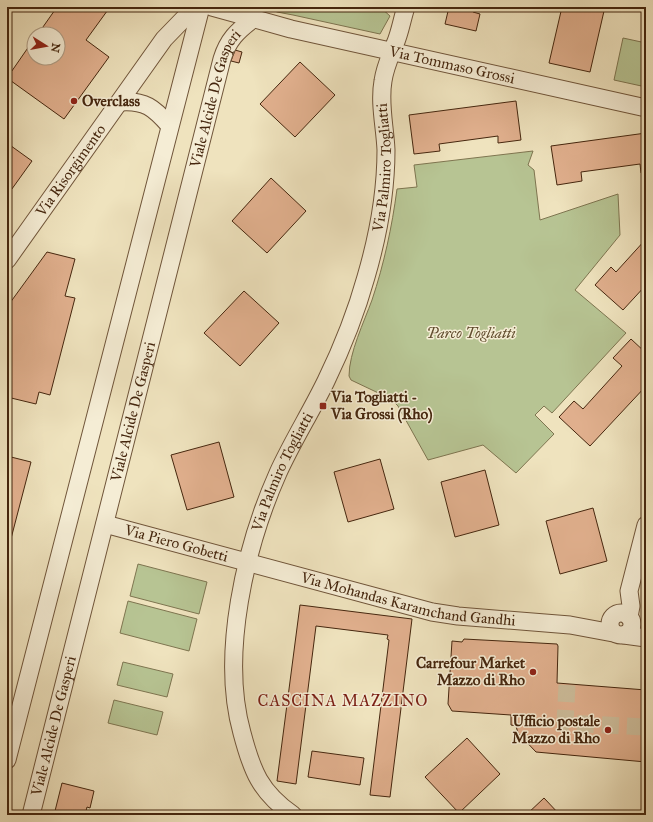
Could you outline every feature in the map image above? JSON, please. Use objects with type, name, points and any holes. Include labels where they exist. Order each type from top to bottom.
[{"type":"street","name":"Via Risorgimento","points":[[7,260],[164,39],[195,7]]},
{"type":"street","points":[[7,760],[169,125],[201,7]]},
{"type":"street","name":"Via Tommaso Grossi","points":[[212,7],[253,15],[392,52],[646,108]]},
{"type":"street","name":"Via Palmiro Togliatti","points":[[293,815],[273,809],[254,772],[244,742],[235,703],[234,649],[242,586],[258,527],[278,474],[330,374],[346,337],[366,278],[376,237],[384,184],[386,149],[382,84],[406,7]]},
{"type":"street","name":"Viale Alcide De Gasperi","points":[[31,815],[222,60],[226,46],[232,37],[253,15]]},
{"type":"street","points":[[120,102],[135,100],[155,109],[169,125]]},
{"type":"street","name":"Via Piero Gobetti","points":[[105,524],[248,562]]},
{"type":"street","points":[[618,634],[609,622],[627,618],[630,591],[646,525]]},
{"type":"street","name":"Via Mohandas Karamchand Gandhi","points":[[248,562],[432,612],[570,625],[646,638]]},
{"type":"street","name":"Via Mohandas Karamchand Gandhi","points":[[570,625],[627,618]]},
{"type":"green space","points":[[268,7],[380,7],[390,16],[380,34],[277,12]]},
{"type":"green space","points":[[623,38],[646,43],[646,87],[614,80]]},
{"type":"green space","name":"Parco Togliatti","points":[[533,151],[528,165],[534,170],[540,220],[618,194],[620,235],[575,290],[626,333],[552,413],[544,406],[535,415],[554,434],[516,473],[483,445],[428,460],[398,406],[391,399],[351,380],[349,376],[351,358],[372,300],[384,259],[397,189],[417,187],[414,165]]},
{"type":"green space","points":[[138,564],[207,582],[199,614],[130,596]]},
{"type":"green space","points":[[128,601],[197,619],[189,651],[120,633]]},
{"type":"green space","points":[[123,662],[173,674],[167,697],[117,685]]},
{"type":"green space","points":[[114,700],[163,712],[157,735],[108,723]]},
{"type":"building","points":[[57,7],[110,7],[86,40],[109,57],[64,119],[7,78],[26,51],[26,66],[66,66],[66,26],[44,26]]},
{"type":"building","points":[[449,7],[474,7],[473,12],[480,14],[476,31],[445,24]]},
{"type":"building","points":[[562,7],[585,7],[604,11],[590,72],[549,63]]},
{"type":"building","points":[[235,50],[242,52],[239,63],[231,61]]},
{"type":"building","points":[[300,62],[335,95],[295,137],[260,104]]},
{"type":"building","points":[[516,101],[521,140],[498,143],[498,136],[439,144],[440,151],[414,154],[409,115]]},
{"type":"building","points":[[646,133],[646,173],[641,173],[640,164],[581,172],[582,181],[557,185],[551,146]]},
{"type":"building","points":[[7,143],[32,161],[9,193],[7,191]]},
{"type":"building","points":[[271,178],[306,211],[267,253],[232,221]]},
{"type":"building","points":[[646,239],[646,285],[623,310],[595,285],[611,267],[616,272]]},
{"type":"building","points":[[47,252],[75,259],[65,296],[75,298],[50,395],[39,392],[36,404],[7,397],[7,370],[11,355],[7,352],[7,307]]},
{"type":"building","points":[[244,291],[279,323],[240,366],[204,333]]},
{"type":"building","points":[[631,339],[646,353],[646,386],[590,446],[559,417],[574,401],[583,409],[622,366],[613,358]]},
{"type":"building","points":[[219,442],[234,497],[187,510],[171,455]]},
{"type":"building","points":[[7,456],[31,462],[7,554]]},
{"type":"building","points":[[380,459],[394,509],[348,522],[334,472]]},
{"type":"building","points":[[485,470],[499,525],[455,537],[441,482]]},
{"type":"building","points":[[593,508],[607,561],[560,574],[546,521]]},
{"type":"building","points":[[300,605],[412,619],[390,797],[370,795],[389,640],[387,639],[388,635],[316,626],[296,784],[277,781]]},
{"type":"building","points":[[464,639],[557,644],[557,683],[646,690],[646,762],[536,752],[518,733],[516,726],[511,725],[511,715],[452,711],[448,704],[452,641],[462,642]]},
{"type":"building","points":[[467,738],[500,774],[459,813],[425,777]]},
{"type":"building","points":[[312,751],[364,758],[360,785],[308,777]]},
{"type":"building","points":[[62,783],[94,791],[90,808],[87,807],[85,815],[54,815]]},
{"type":"building","points":[[544,798],[560,815],[526,815]]},
{"type":"tunnel","points":[[567,685],[565,723],[646,727]]},
{"type":"place","name":"Overclass","points":[[74,101]]},
{"type":"place","name":"Via Togliatti - Via Grossi (Rho)","points":[[323,406]]},
{"type":"place","name":"Carrefour Market Mazzo di Rho","points":[[533,672]]},
{"type":"place","name":"Ufficio postale Mazzo di Rho","points":[[608,730]]},
{"type":"district","name":"CASCINA MAZZINO","points":[[343,700]]}]
